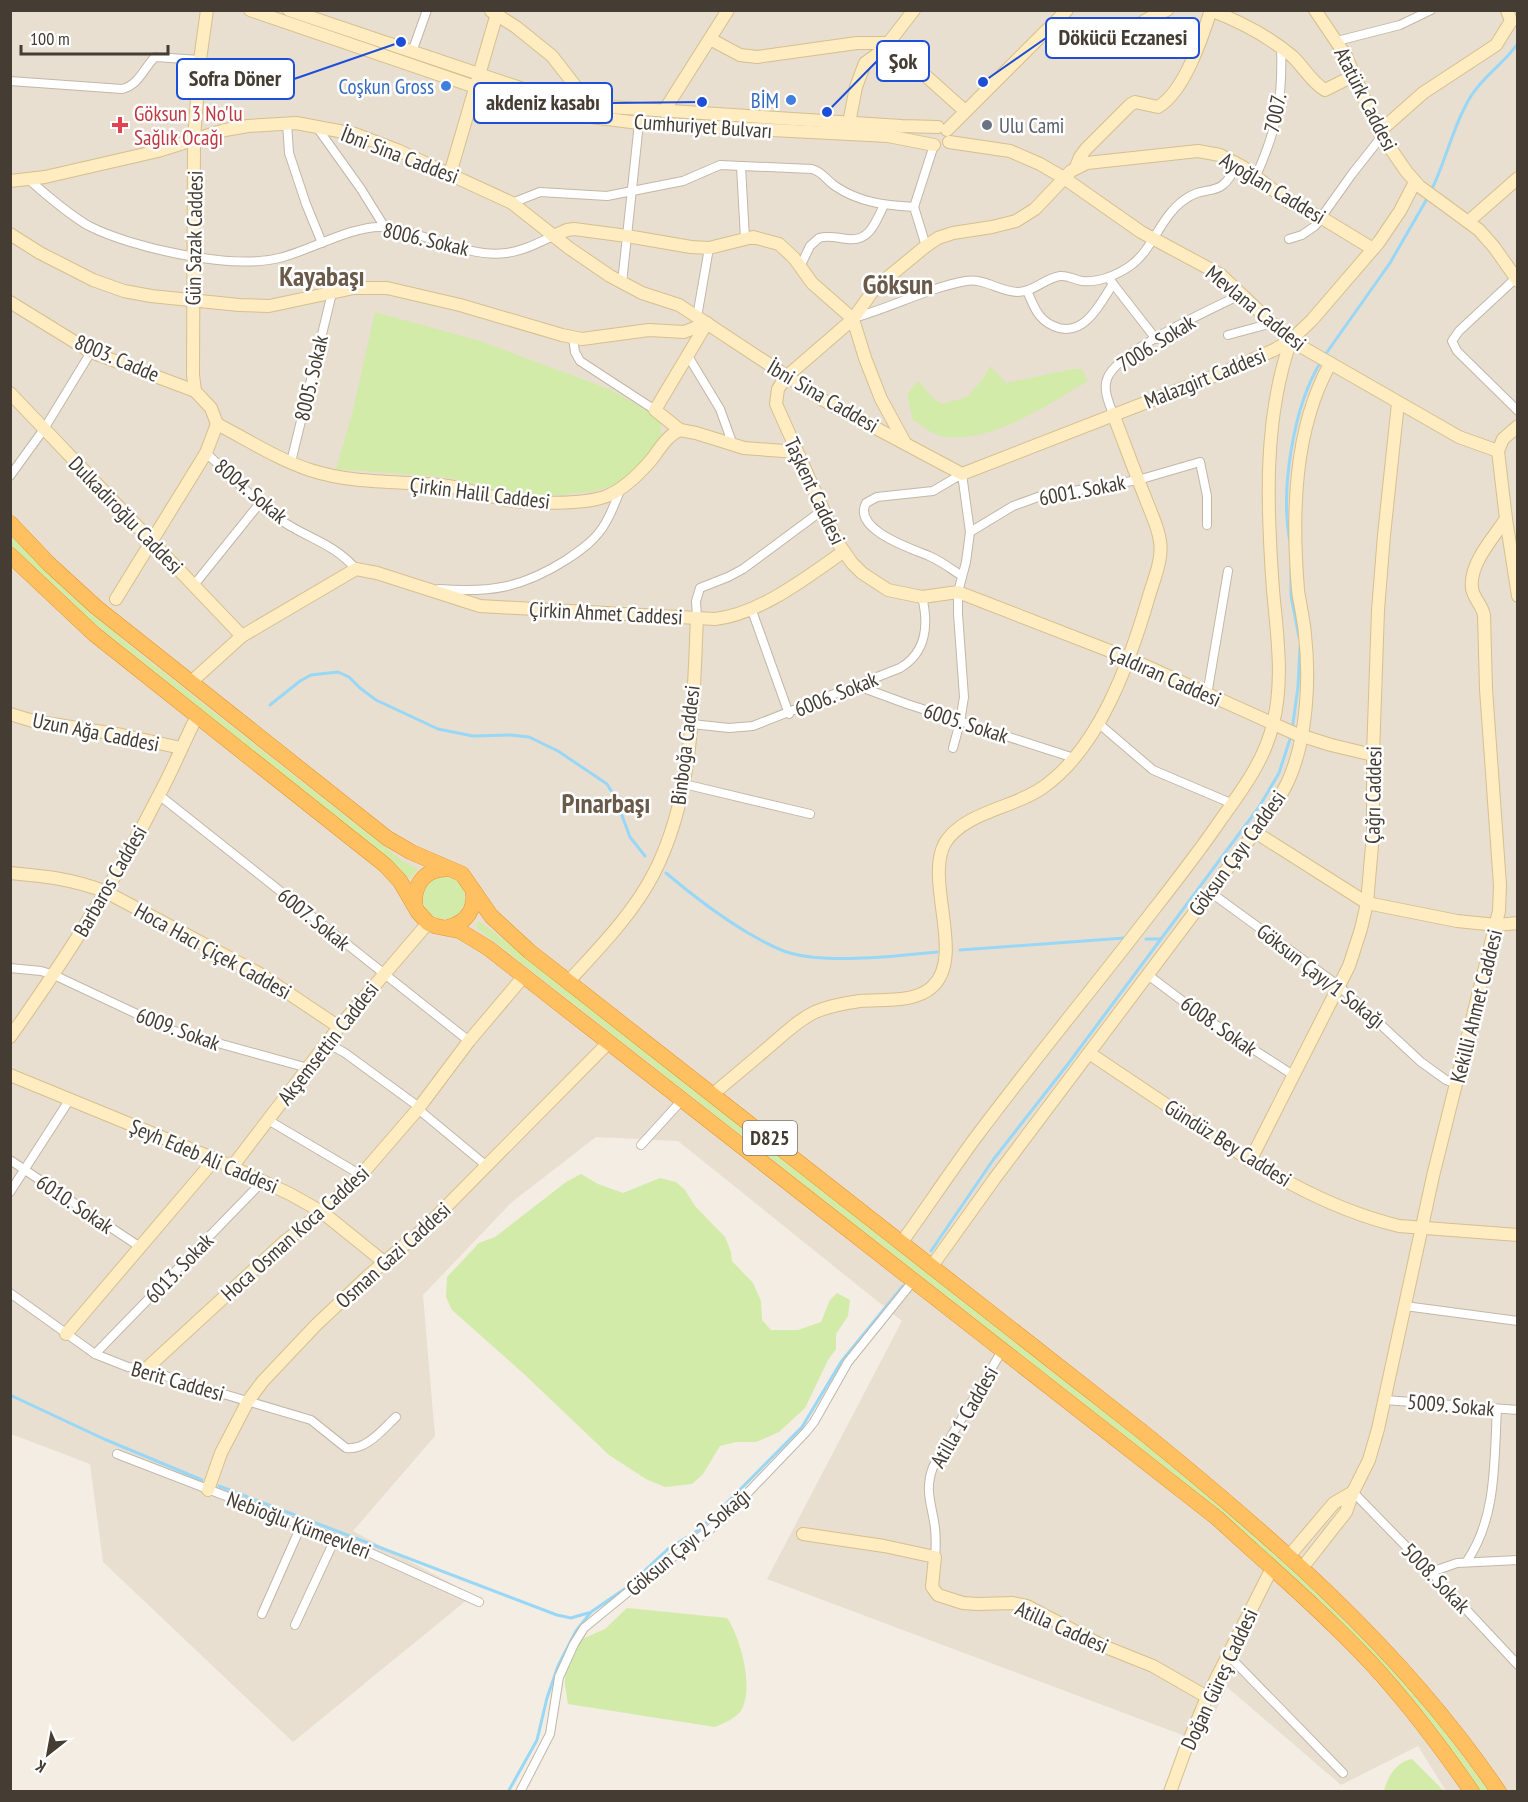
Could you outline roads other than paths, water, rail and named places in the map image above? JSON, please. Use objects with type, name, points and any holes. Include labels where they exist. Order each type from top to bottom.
[{"type":"highway","name":"D825","points":[[10,524],[72,586],[190,683],[387,838],[467,879],[492,916],[508,933],[1140,1430],[1235,1508],[1290,1556],[1397,1664],[1458,1737],[1498,1791]]},
{"type":"highway","points":[[10,555],[94,634],[385,865],[400,881],[416,905]]},
{"type":"highway","points":[[428,923],[418,912],[416,888],[424,876],[436,869],[451,869]]},
{"type":"highway","points":[[449,927],[461,923],[471,912],[474,903],[473,890]]},
{"type":"highway","name":"D825","points":[[428,923],[449,927],[477,940],[1192,1498],[1272,1568],[1371,1664],[1472,1791]]},
{"type":"street","name":"Gün Sazak Caddesi","points":[[195,391],[193,301],[195,139],[200,60],[207,10]]},
{"type":"street","name":"Cumhuriyet Bulvarı","points":[[250,10],[545,110],[639,123],[888,136],[944,146],[945,133],[849,123],[590,105],[537,94],[289,10]]},
{"type":"street","points":[[412,52],[427,10]]},
{"type":"street","points":[[664,111],[728,10]]},
{"type":"street","points":[[849,123],[853,97],[865,63],[890,43],[914,10]]},
{"type":"street","points":[[926,246],[914,207],[934,145],[930,136],[933,130],[945,133],[1067,10]]},
{"type":"street","points":[[1053,25],[1093,52],[1100,54],[1106,52],[1150,17],[1167,10]]},
{"type":"street","name":"Atatürk Caddesi","points":[[1315,10],[1337,41],[1381,134],[1417,184],[1469,221],[1486,238],[1517,280]]},
{"type":"street","points":[[1337,41],[1400,25],[1431,10]]},
{"type":"street","points":[[1289,239],[1308,232],[1322,218],[1381,134],[1423,93],[1496,45],[1511,21],[1508,10]]},
{"type":"street","points":[[1076,167],[1086,149],[1130,105],[1135,102],[1158,107],[1170,97],[1192,61],[1211,11],[1256,31],[1281,47],[1325,90],[1355,75]]},
{"type":"street","points":[[450,174],[495,12],[552,56],[590,105]]},
{"type":"street","points":[[710,39],[740,55],[757,57],[845,45],[890,43],[965,111]]},
{"type":"street","name":"7007.","points":[[1256,176],[1270,139],[1280,102],[1281,47]]},
{"type":"street","points":[[10,81],[122,90],[133,86],[155,57],[200,60]]},
{"type":"street","points":[[287,123],[289,153],[322,243]]},
{"type":"street","name":"İbni Sina Caddesi","points":[[10,181],[158,151],[225,130],[248,126],[287,123],[355,134],[512,203],[595,267],[642,293],[679,305],[823,400],[962,474]]},
{"type":"street","points":[[622,283],[639,123]]},
{"type":"street","points":[[316,126],[362,189],[384,226]]},
{"type":"street","name":"Mevlana Caddesi","points":[[945,133],[1029,158],[1064,178],[1153,239],[1210,268],[1242,294],[1291,340],[1302,347],[1469,443],[1498,452]]},
{"type":"street","name":"Ayoğlan Caddesi","points":[[786,377],[853,319],[875,288],[926,246],[938,238],[953,233],[1016,221],[1035,209],[1076,167],[1099,160],[1198,151],[1220,155],[1256,176],[1289,202],[1322,218],[1373,249]]},
{"type":"street","points":[[1027,291],[1038,314],[1044,320],[1054,326],[1070,329],[1081,324],[1089,318],[1110,280],[1130,267],[1144,252],[1170,214],[1183,200],[1224,185],[1237,164]]},
{"type":"street","points":[[512,203],[540,192],[594,197],[632,191],[684,181],[720,165],[812,169],[820,171],[832,184],[849,195],[884,205],[914,207]]},
{"type":"street","points":[[741,166],[746,239]]},
{"type":"street","points":[[1469,221],[1518,178]]},
{"type":"street","name":"8006. Sokak","points":[[28,179],[64,209],[91,227],[136,242],[194,257],[240,262],[279,258],[365,229],[384,226],[466,249],[496,254],[527,248],[553,236]]},
{"type":"street","name":"Malazgirt Caddesi","points":[[962,474],[1238,366],[1291,340],[1373,249],[1417,184]]},
{"type":"street","points":[[800,267],[810,246],[819,238],[826,236],[855,240],[869,234],[884,205]]},
{"type":"street","points":[[553,236],[567,230],[574,230],[627,236],[692,248],[709,248],[746,239],[761,238],[779,244],[794,258],[827,298],[853,319],[865,358],[882,399],[904,442]]},
{"type":"street","points":[[10,234],[59,264],[111,287],[136,294],[193,301],[269,306],[364,287],[387,288],[460,305],[573,338],[592,338],[649,330],[684,332],[702,320]]},
{"type":"street","points":[[655,410],[688,356],[702,320],[709,248]]},
{"type":"street","points":[[853,319],[893,306],[928,291],[966,281],[976,280],[1009,291],[1027,291],[1065,275],[1089,281],[1110,280]]},
{"type":"street","points":[[1110,280],[1156,339]]},
{"type":"street","points":[[1517,280],[1459,331],[1452,341],[1457,351],[1518,411]]},
{"type":"street","name":"8005. Sokak","points":[[291,462],[332,293]]},
{"type":"street","name":"7006. Sokak","points":[[1113,414],[1105,386],[1110,372],[1124,358],[1242,294]]},
{"type":"street","name":"8003. Cadde","points":[[10,302],[91,352],[195,391]]},
{"type":"street","points":[[1228,335],[1272,323]]},
{"type":"street","points":[[573,338],[575,352],[580,361],[655,410],[680,430],[756,450],[797,452]]},
{"type":"street","name":"Göksun Çayı Caddesi","points":[[902,1242],[982,1130],[1174,884],[1233,804],[1277,726],[1279,654],[1268,511],[1268,478],[1277,395],[1283,362],[1291,340]]},
{"type":"street","points":[[10,476],[44,429],[91,352]]},
{"type":"street","points":[[688,356],[720,409],[733,445]]},
{"type":"street","name":"Göksun Çayı Caddesi","points":[[932,1266],[995,1178],[1255,832],[1289,779],[1299,735],[1307,668],[1298,583],[1295,493],[1313,400],[1328,363]]},
{"type":"street","name":"Taşkent Caddesi","points":[[786,377],[778,389],[776,404],[843,552],[852,564],[875,583],[903,594],[922,597],[958,592]]},
{"type":"street","points":[[116,599],[206,453],[217,424],[211,408],[195,391]]},
{"type":"street","name":"Dulkadiroğlu Caddesi","points":[[10,393],[242,636]]},
{"type":"street","name":"Çağrı Caddesi","points":[[1250,1161],[1339,986],[1356,948],[1367,903],[1373,834],[1378,610],[1398,403]]},
{"type":"street","points":[[713,1094],[790,1028],[814,1012],[846,1003],[912,997],[933,987],[941,974],[946,957],[939,862],[945,843],[950,836],[970,821],[1041,789],[1074,758],[1098,723],[1128,658],[1145,609],[1160,552],[1157,530],[1113,414]]},
{"type":"street","name":"Çirkin Halil Caddesi","points":[[217,424],[271,454],[311,470],[347,478],[440,485],[515,501],[559,502],[596,499],[621,488],[649,461],[669,437],[680,430]]},
{"type":"street","points":[[1518,426],[1503,439],[1498,452],[1518,596]]},
{"type":"street","name":"8004. Sokak","points":[[206,453],[282,521],[333,549],[356,569]]},
{"type":"street","name":"6001. Sokak","points":[[970,532],[1008,509],[1038,497],[1138,480],[1200,462],[1208,496],[1207,525]]},
{"type":"street","points":[[953,748],[960,722],[964,682],[958,592],[962,576],[967,555],[970,532],[962,474],[933,491],[877,497],[870,500],[864,507],[867,519],[894,542],[928,555],[962,576]]},
{"type":"street","points":[[423,588],[455,590],[498,588],[520,584],[538,576],[590,543],[606,522],[621,488]]},
{"type":"street","points":[[194,585],[260,502]]},
{"type":"street","points":[[697,618],[696,601],[700,588],[728,577],[743,568],[824,509]]},
{"type":"street","name":"Kekilli Ahmet Caddesi","points":[[1302,1568],[1346,1512],[1369,1460],[1385,1400],[1422,1229],[1497,925],[1501,900],[1486,689],[1484,615],[1483,608],[1472,587],[1478,563],[1506,519]]},
{"type":"street","name":"Çirkin Ahmet Caddesi","points":[[356,569],[376,573],[467,603],[493,608],[725,618],[751,608],[798,583],[843,552]]},
{"type":"street","points":[[190,683],[242,636],[356,569]]},
{"type":"street","points":[[1207,695],[1228,571]]},
{"type":"street","name":"Çaldıran Caddesi","points":[[958,592],[1128,658],[1299,735],[1373,755]]},
{"type":"street","name":"6006. Sokak","points":[[692,724],[741,728],[763,723],[900,668],[916,656],[921,648],[926,626],[922,597]]},
{"type":"street","points":[[751,608],[789,714]]},
{"type":"street","name":"Binboğa Caddesi","points":[[569,981],[627,914],[653,874],[672,832],[684,784],[692,724],[697,618]]},
{"type":"street","name":"6005. Sokak","points":[[858,686],[960,722],[1074,758]]},
{"type":"street","name":"Uzun Ağa Caddesi","points":[[10,714],[33,721],[122,735],[182,748]]},
{"type":"street","name":"Barbaros Caddesi","points":[[10,1037],[54,975],[106,892],[159,795],[196,716]]},
{"type":"street","points":[[1098,723],[1152,770],[1233,804]]},
{"type":"street","points":[[684,784],[810,814]]},
{"type":"street","name":"6007. Sokak","points":[[159,795],[469,1041]]},
{"type":"street","points":[[1255,832],[1367,903],[1457,921],[1497,925],[1518,923]]},
{"type":"street","name":"Hoca Hacı Çiçek Caddesi","points":[[10,873],[64,879],[106,892],[260,974],[339,1027]]},
{"type":"street","name":"Göksun Çayı/1 Sokağı","points":[[1210,892],[1339,986],[1420,1062],[1446,1080],[1457,1084]]},
{"type":"street","name":"Akşemsettin Caddesi","points":[[232,1167],[339,1027],[428,923]]},
{"type":"street","name":"6009. Sokak","points":[[10,968],[41,971],[54,975],[171,1030],[308,1068]]},
{"type":"street","name":"6008. Sokak","points":[[1148,975],[1205,1018],[1293,1075]]},
{"type":"street","name":"Hoca Osman Koca Caddesi","points":[[147,1368],[282,1244],[322,1212],[362,1175],[524,976]]},
{"type":"street","name":"Osman Gazi Caddesi","points":[[208,1490],[221,1453],[248,1401],[262,1381],[316,1325],[427,1226],[488,1167],[609,1042]]},
{"type":"street","points":[[327,1043],[353,1059],[418,1108],[488,1167]]},
{"type":"street","name":"Gündüz Bey Caddesi","points":[[1089,1053],[1250,1161],[1290,1184],[1345,1208],[1382,1221],[1422,1229],[1518,1235]]},
{"type":"street","name":"Şeyh Edeb Ali Caddesi","points":[[10,1075],[263,1181],[322,1212],[384,1262]]},
{"type":"street","points":[[10,1192],[70,1099]]},
{"type":"street","points":[[641,1145],[683,1099]]},
{"type":"street","points":[[268,1120],[362,1175]]},
{"type":"street","points":[[66,1334],[215,1159]]},
{"type":"street","name":"6010. Sokak","points":[[10,1160],[140,1247]]},
{"type":"street","name":"6013. Sokak","points":[[95,1354],[263,1181]]},
{"type":"street","name":"Göksun Çayı 2 Sokağı","points":[[520,1791],[550,1734],[559,1677],[584,1628],[650,1574],[707,1532],[806,1432],[848,1362],[914,1280]]},
{"type":"street","name":"Berit Caddesi","points":[[10,1293],[95,1354],[128,1367],[147,1368],[173,1379],[311,1420],[340,1445],[353,1449],[365,1444],[396,1417]]},
{"type":"street","points":[[1405,1306],[1518,1321]]},
{"type":"street","name":"Atilla 1 Caddesi","points":[[935,1557],[936,1535],[928,1486],[929,1477],[1003,1349]]},
{"type":"street","name":"5009. Sokak","points":[[1385,1400],[1518,1410]]},
{"type":"street","points":[[1467,1562],[1483,1533],[1491,1500],[1497,1409]]},
{"type":"street","name":"Nebioğlu Kümeevleri","points":[[117,1454],[402,1566],[479,1602]]},
{"type":"street","name":"Kekilli Ahmet Caddesi","points":[[1290,1556],[1334,1503],[1353,1492]]},
{"type":"street","name":"5008. Sokak","points":[[1353,1492],[1518,1665]]},
{"type":"street","points":[[262,1614],[302,1526]]},
{"type":"street","points":[[803,1534],[884,1546],[935,1557]]},
{"type":"street","points":[[295,1625],[335,1539]]},
{"type":"street","name":"Atilla Caddesi","points":[[935,1557],[932,1587],[938,1595],[970,1604],[1020,1604],[1103,1646],[1153,1666],[1207,1697]]},
{"type":"street","points":[[1431,1572],[1467,1562],[1518,1560]]},
{"type":"street","name":"Doğan Güreş Caddesi","points":[[1170,1791],[1207,1697],[1272,1568]]},
{"type":"street","points":[[1228,1655],[1343,1773]]},
{"type":"waterway","points":[[1431,191],[1459,119],[1471,96],[1518,43]]},
{"type":"waterway","points":[[1325,355],[1390,263],[1428,197]]},
{"type":"waterway","points":[[1290,542],[1287,498],[1291,449],[1303,400],[1322,360]]},
{"type":"waterway","points":[[1291,567],[1291,596],[1299,637]]},
{"type":"waterway","points":[[1292,730],[1298,687],[1300,647]]},
{"type":"waterway","points":[[270,705],[311,675],[338,672],[349,677],[376,700],[438,729],[473,736],[529,737],[558,751],[607,784],[615,797],[630,837],[645,856]]},
{"type":"waterway","points":[[931,1251],[993,1160],[1068,1064],[1259,807],[1279,773],[1291,736]]},
{"type":"waterway","points":[[666,873],[737,926],[768,944],[790,953],[843,959],[937,952]]},
{"type":"waterway","points":[[960,950],[1124,938]]},
{"type":"waterway","points":[[1146,939],[1160,939]]},
{"type":"waterway","points":[[508,1792],[537,1740],[547,1698],[558,1666],[576,1631],[591,1612],[626,1588],[668,1549],[697,1531],[712,1518],[802,1427],[841,1362],[903,1286]]},
{"type":"waterway","points":[[10,1395],[104,1439],[202,1480]]},
{"type":"waterway","points":[[219,1486],[557,1615],[571,1618],[588,1613]]},
{"type":"place","name":"Sofra Döner","points":[[401,42]]},
{"type":"place","name":"Dökücü Eczanesi","points":[[983,82]]},
{"type":"place","name":"Coşkun Gross","points":[[446,86]]},
{"type":"place","name":"BİM","points":[[791,100]]},
{"type":"place","name":"akdeniz kasabı","points":[[702,102]]},
{"type":"place","name":"Şok","points":[[827,112]]},
{"type":"place","name":"Göksun 3 No'lu Sağlık Ocağı","points":[[120,125]]},
{"type":"place","name":"Ulu Cami","points":[[987,125]]},
{"type":"district","name":"Kayabaşı","points":[[322,276]]},
{"type":"district","name":"Göksun","points":[[898,284]]},
{"type":"district","name":"Pınarbaşı","points":[[606,803]]}]
